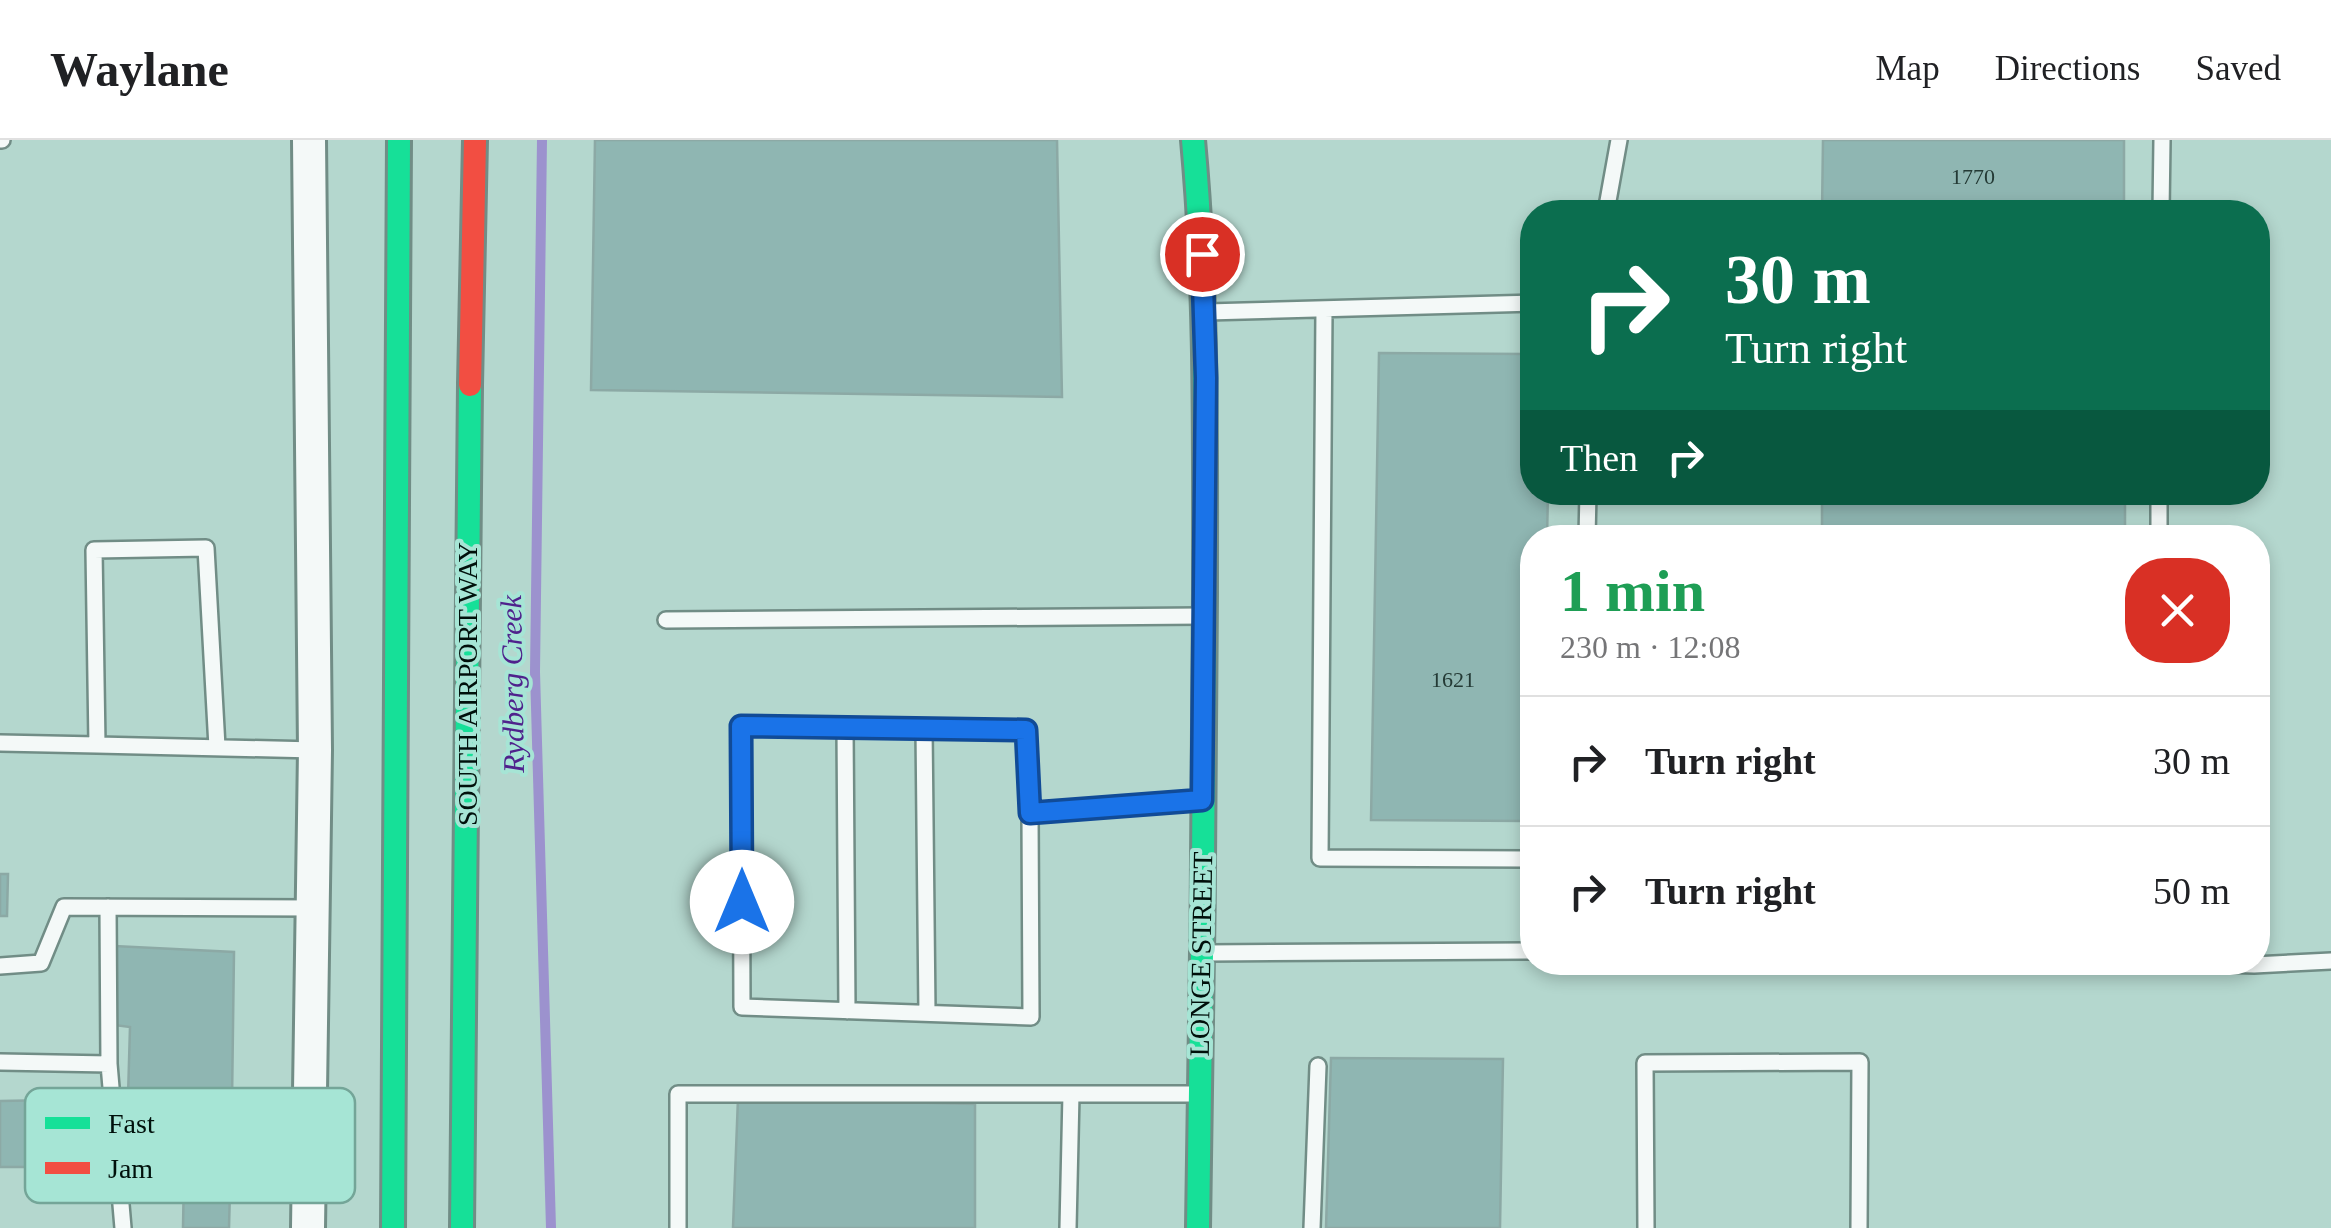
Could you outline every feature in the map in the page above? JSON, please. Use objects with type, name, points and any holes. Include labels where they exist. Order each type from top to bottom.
[{"type":"main road","points":[[393,1228],[400,140]]},
{"type":"main road","name":"SOUTH AIRPORT WAY","points":[[462,1228],[468,497],[476,140]]},
{"type":"main road","name":"LONGE STREET","points":[[1193,140],[1204,312],[1203,953],[1198,1228]]},
{"type":"street","points":[[309,140],[315,750],[310,1088]]},
{"type":"street","points":[[308,1203],[308,1228]]},
{"type":"lane","points":[[1608,200],[1618,140]]},
{"type":"lane","points":[[2161,200],[2162,140]]},
{"type":"lane","points":[[1204,312],[1520,303]]},
{"type":"lane","points":[[1324,309],[1320,858],[1520,859]]},
{"type":"lane","points":[[96,744],[94,550],[206,548],[217,747]]},
{"type":"lane","points":[[666,620],[1204,616]]},
{"type":"lane","points":[[741,726],[924,728],[1026,730],[1031,1016],[742,1007],[741,726]]},
{"type":"lane","points":[[845,727],[847,1010]]},
{"type":"lane","points":[[924,728],[927,1013]]},
{"type":"lane","points":[[0,743],[315,750]]},
{"type":"lane","points":[[1030,813],[1202,800]]},
{"type":"lane","points":[[0,966],[41,963],[64,907],[313,908]]},
{"type":"lane","points":[[108,907],[111,1088]]},
{"type":"lane","points":[[1203,953],[1520,952]]},
{"type":"lane","points":[[2270,963],[2331,961]]},
{"type":"lane","points":[[0,1062],[109,1064]]},
{"type":"lane","points":[[1646,1228],[1645,1063],[1860,1062],[1860,1228]]},
{"type":"lane","points":[[1312,1228],[1318,1066]]},
{"type":"lane","points":[[678,1228],[678,1094],[1200,1094]]},
{"type":"lane","points":[[1068,1228],[1072,1094]]},
{"type":"lane","points":[[121,1203],[123,1228]]},
{"type":"building","points":[[595,140],[1057,140],[1062,397],[591,390]]},
{"type":"building","points":[[1823,140],[2124,140],[2124,200],[1822,200]]},
{"type":"building","points":[[1379,353],[1520,354],[1520,505],[1548,505],[1547,525],[1520,525],[1520,821],[1371,820]]},
{"type":"building","points":[[1822,505],[2125,505],[2125,525],[1822,525]]},
{"type":"building","points":[[0,874],[8,874],[7,916],[0,916]]},
{"type":"building","points":[[114,946],[234,952],[232,1088],[128,1088],[130,1027],[114,1025]]},
{"type":"building","points":[[1331,1058],[1503,1059],[1500,1228],[1326,1228]]},
{"type":"building","points":[[738,1098],[975,1104],[975,1228],[733,1228]]},
{"type":"building","points":[[0,1101],[25,1101],[25,1167],[0,1167]]},
{"type":"building","points":[[183,1203],[230,1203],[229,1228],[183,1228]]},
{"type":"waterway","name":"Rydberg Creek","points":[[542,140],[535,672],[551,1228]]},
{"type":"traffic: fast","points":[[393,1228],[399,140]]},
{"type":"traffic: fast","points":[[1193,140],[1201,253],[1205,423],[1198,1228]]},
{"type":"traffic: fast","points":[[462,1228],[470,385]]},
{"type":"traffic: jam","points":[[470,385],[475,140]]},
{"type":"route","points":[[742,902],[741,726],[1026,730],[1030,813],[1202,800],[1206,378],[1202,254]]}]
